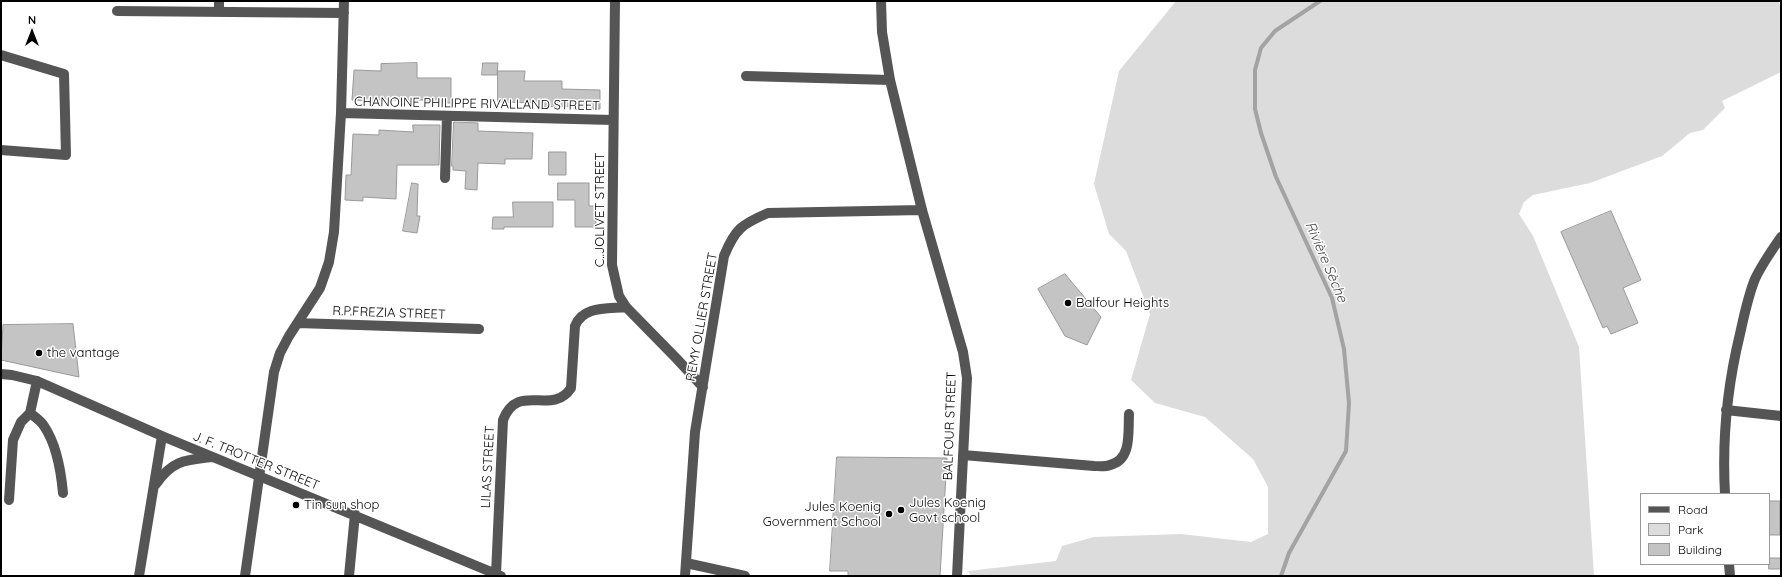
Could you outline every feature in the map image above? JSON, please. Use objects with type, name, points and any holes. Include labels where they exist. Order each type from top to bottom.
[{"type":"street","points":[[219,1],[219,12]]},
{"type":"street","points":[[246,576],[274,372],[280,353],[320,288],[329,262],[334,232],[341,114],[344,1]]},
{"type":"street","name":"C..JOLIVET STREET","points":[[615,1],[612,266],[619,296],[626,307],[703,387]]},
{"type":"street","name":"BALFOUR STREET","points":[[881,1],[882,32],[890,80],[922,210],[963,352],[967,378],[957,576]]},
{"type":"street","points":[[117,11],[344,13]]},
{"type":"street","points":[[1,55],[64,74],[66,155],[1,150]]},
{"type":"street","points":[[746,76],[890,80]]},
{"type":"street","name":"CHANOINE PHILIPPE RIVALLAND STREET","points":[[341,114],[613,120]]},
{"type":"street","points":[[445,178],[447,116]]},
{"type":"street","name":"REMY OLLIER STREET","points":[[685,576],[695,432],[724,256],[732,236],[748,222],[768,213],[922,210]]},
{"type":"street","points":[[1724,493],[1723,466],[1726,410],[1732,366],[1755,279],[1781,237]]},
{"type":"street","name":"LILAS STREET","points":[[499,575],[503,420],[507,411],[513,405],[521,401],[560,399],[566,395],[571,388],[572,383],[575,326],[577,319],[582,314],[590,311],[626,307]]},
{"type":"street","name":"R.P.FREZIA STREET","points":[[298,323],[479,329]]},
{"type":"street","name":"J. F. TROTTER STREET","points":[[1,374],[37,381],[162,436],[355,514],[499,575]]},
{"type":"street","points":[[9,500],[13,440],[22,422],[30,413],[37,381]]},
{"type":"street","points":[[1726,410],[1781,416]]},
{"type":"street","points":[[30,413],[44,425],[52,440],[61,474],[63,493]]},
{"type":"street","points":[[963,455],[1094,466],[1110,465],[1122,460],[1127,449],[1129,414]]},
{"type":"street","points":[[139,576],[162,436]]},
{"type":"street","points":[[154,487],[164,472],[178,463],[213,457]]},
{"type":"street","points":[[349,576],[355,514]]},
{"type":"street","points":[[686,563],[745,576]]},
{"type":"street","points":[[1729,565],[1730,576]]},
{"type":"green space","points":[[1176,1],[1779,1],[1781,12],[1781,72],[1722,101],[1725,108],[1703,130],[1690,133],[1662,156],[1590,183],[1533,195],[1524,202],[1519,214],[1533,236],[1579,347],[1594,576],[971,576],[968,571],[1056,561],[1062,546],[1094,537],[1181,534],[1251,542],[1268,534],[1268,487],[1253,459],[1205,417],[1155,403],[1131,380],[1150,314],[1126,251],[1109,234],[1094,184],[1119,71]]},
{"type":"building","points":[[417,63],[417,78],[451,78],[451,103],[427,103],[427,100],[352,100],[354,70],[381,71],[381,64]]},
{"type":"building","points":[[483,63],[498,63],[497,75],[482,75]]},
{"type":"building","points":[[498,71],[525,71],[524,81],[562,81],[562,89],[600,90],[600,109],[574,109],[574,106],[537,107],[537,103],[498,102]]},
{"type":"building","points":[[454,122],[478,123],[478,131],[533,133],[532,159],[505,159],[505,164],[478,163],[477,190],[465,189],[466,171],[453,170],[452,166]]},
{"type":"building","points":[[413,125],[440,125],[439,165],[397,165],[396,199],[363,197],[363,201],[345,200],[346,175],[351,175],[353,134],[379,135],[379,130],[413,132]]},
{"type":"building","points":[[549,152],[566,152],[566,175],[549,175]]},
{"type":"building","points":[[412,183],[418,184],[417,216],[420,216],[417,233],[403,231]]},
{"type":"building","points":[[558,183],[589,183],[589,206],[596,206],[596,227],[575,227],[575,200],[558,200]]},
{"type":"building","points":[[513,202],[553,202],[553,227],[504,227],[504,229],[492,229],[493,217],[513,217]]},
{"type":"building","points":[[1611,211],[1641,280],[1623,288],[1638,323],[1611,334],[1607,326],[1603,328],[1561,232]]},
{"type":"building","name":"Balfour Heights","points":[[1065,274],[1101,317],[1087,345],[1065,336],[1038,289]]},
{"type":"building","name":"the vantage","points":[[73,324],[79,377],[1,360],[3,325]]},
{"type":"building","name":"Jules Koenig Government School","points":[[837,457],[947,458],[940,576],[848,576],[848,571],[830,571]]},
{"type":"building","points":[[1770,501],[1780,501],[1780,535],[1770,535]]},
{"type":"building","points":[[1770,558],[1781,558],[1781,569],[1769,569]]},
{"type":"waterway","name":"Rivière Sèche","points":[[1281,576],[1289,553],[1346,451],[1349,403],[1344,349],[1332,298],[1276,177],[1261,133],[1255,109],[1255,70],[1261,48],[1275,31],[1320,1]]},
{"type":"place","name":"Balfour Heights","points":[[1068,303]]},
{"type":"place","name":"the vantage","points":[[39,353]]},
{"type":"place","name":"Tin sun shop","points":[[296,505]]},
{"type":"place","name":"Jules Koenig Govt school","points":[[901,510]]},
{"type":"place","name":"Jules Koenig Government School","points":[[889,514]]}]
